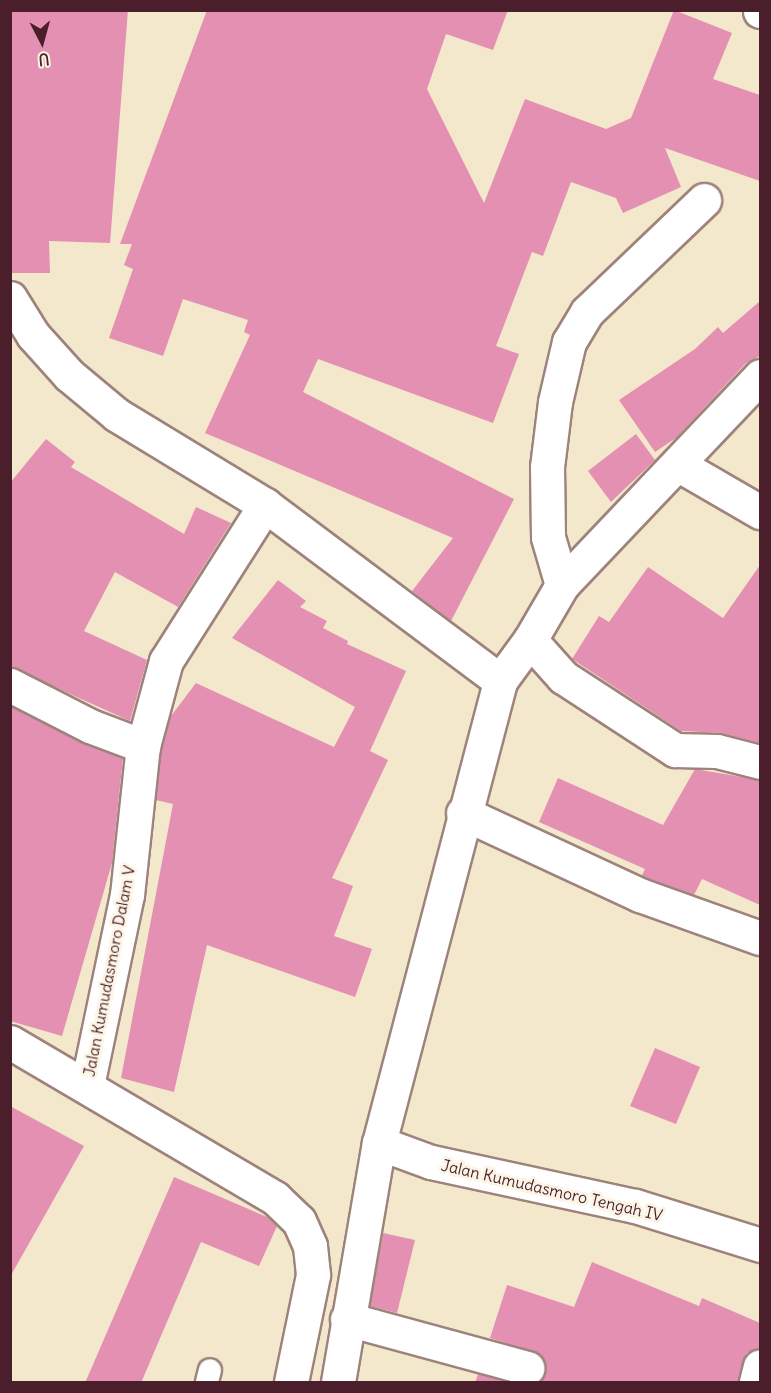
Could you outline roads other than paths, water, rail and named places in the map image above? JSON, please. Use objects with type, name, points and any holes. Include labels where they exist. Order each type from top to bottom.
[{"type":"street","points":[[562,585],[548,537],[547,467],[555,402],[569,342],[587,312],[704,200]]},
{"type":"street","points":[[10,298],[33,335],[69,375],[117,415],[265,505],[500,681]]},
{"type":"street","points":[[338,1383],[347,1319],[379,1143],[463,813],[500,681],[530,640],[562,585],[679,465],[760,376]]},
{"type":"street","points":[[679,465],[760,512]]},
{"type":"street","name":"Jalan Kumudasmoro Dalam V","points":[[265,505],[166,661],[143,746],[127,895],[87,1086],[275,1198],[299,1221],[310,1246],[313,1275],[291,1383]]},
{"type":"street","points":[[530,640],[563,677],[675,750],[717,751],[760,762]]},
{"type":"street","points":[[10,685],[90,726],[143,746]]},
{"type":"street","points":[[463,813],[640,895],[760,938]]},
{"type":"street","points":[[10,1042],[87,1086]]},
{"type":"street","name":"Jalan Kumudasmoro Tengah IV","points":[[379,1143],[431,1162],[635,1206],[760,1245]]},
{"type":"street","points":[[347,1319],[527,1368]]},
{"type":"street","points":[[756,1383],[760,1366]]}]
